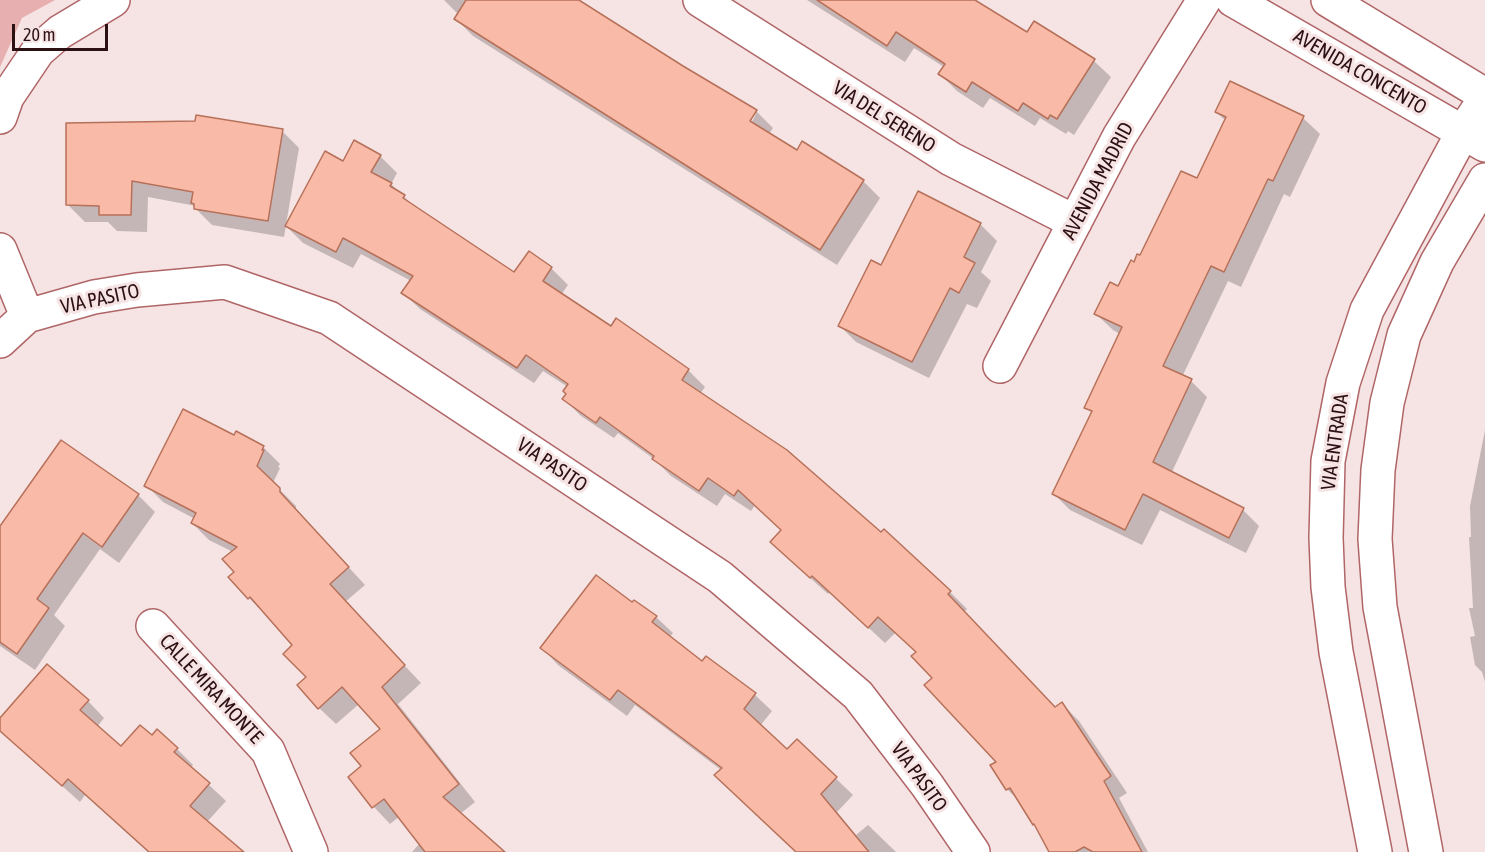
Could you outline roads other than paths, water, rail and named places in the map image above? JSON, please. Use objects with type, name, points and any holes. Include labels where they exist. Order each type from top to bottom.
[{"type":"street","points":[[0,117],[7,97],[39,51],[60,32],[113,0]]},
{"type":"street","name":"VIA DEL SERENO","points":[[700,0],[951,159],[1075,222]]},
{"type":"street","name":"AVENIDA MADRID","points":[[1000,366],[1119,138],[1204,0]]},
{"type":"street","name":"AVENIDA CONCENTO","points":[[1233,0],[1474,138]]},
{"type":"street","points":[[1328,0],[1485,97]]},
{"type":"street","name":"VIA ENTRADA","points":[[1376,852],[1336,652],[1328,587],[1326,538],[1328,461],[1343,382],[1367,310],[1474,138],[1485,97]]},
{"type":"street","points":[[1426,852],[1380,607],[1375,539],[1378,470],[1387,403],[1404,335],[1437,262],[1485,180]]},
{"type":"street","points":[[0,250],[27,316],[0,341]]},
{"type":"street","name":"VIA PASITO","points":[[27,316],[94,297],[225,282],[329,318],[720,577],[858,695],[927,786],[973,852]]},
{"type":"street","name":"CALLE MIRA MONTE","points":[[153,626],[268,751],[311,852]]}]
